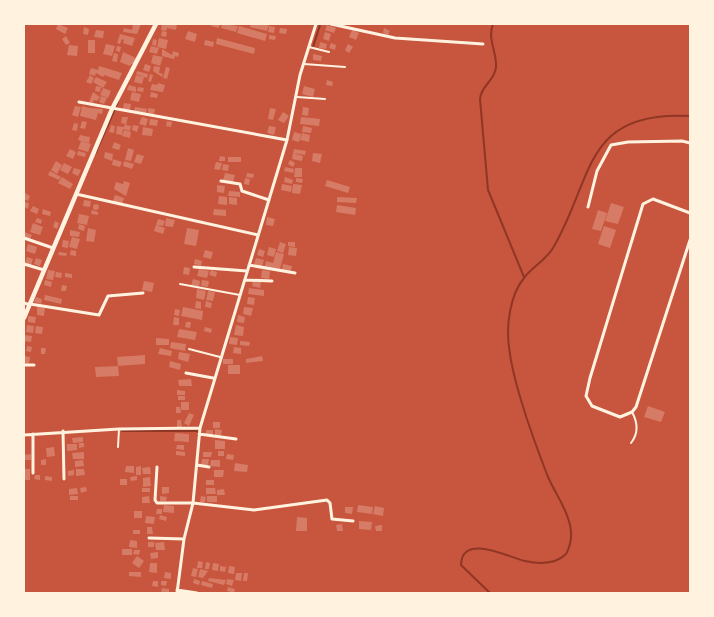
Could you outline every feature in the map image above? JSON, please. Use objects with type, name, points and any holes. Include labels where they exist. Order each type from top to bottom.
[{"type":"street","points":[[24,318],[113,109],[156,24]]},
{"type":"street","points":[[197,593],[177,592],[184,539],[193,503],[200,428],[213,378],[245,280],[246,271],[250,265],[287,140],[304,64],[316,24]]},
{"type":"street","points":[[331,24],[394,38],[484,44]]},
{"type":"street","points":[[79,102],[287,140]]},
{"type":"street","points":[[588,208],[596,171],[611,145],[628,142],[682,141],[690,143]]},
{"type":"street","points":[[221,181],[240,184],[242,191],[269,200]]},
{"type":"street","points":[[77,194],[258,235]]},
{"type":"street","points":[[690,213],[653,199],[643,204],[586,396],[592,406],[620,417],[632,412],[639,399],[690,240]]},
{"type":"street","points":[[24,238],[53,248]]},
{"type":"street","points":[[24,264],[44,270]]},
{"type":"street","points":[[250,265],[295,272]]},
{"type":"street","points":[[194,267],[246,271]]},
{"type":"street","points":[[245,280],[272,281]]},
{"type":"street","points":[[24,303],[99,315],[108,296],[143,293]]},
{"type":"street","points":[[24,365],[34,365]]},
{"type":"street","points":[[186,373],[213,378]]},
{"type":"street","points":[[24,435],[63,431],[200,428]]},
{"type":"street","points":[[63,431],[64,479]]},
{"type":"street","points":[[33,434],[33,473]]},
{"type":"street","points":[[199,434],[236,440]]},
{"type":"street","points":[[197,465],[209,467]]},
{"type":"street","points":[[157,467],[155,502],[193,503],[254,510],[327,500],[330,503],[332,519],[353,521]]},
{"type":"street","points":[[150,538],[184,539]]},
{"type":"lane","points":[[309,47],[329,52]]},
{"type":"lane","points":[[304,64],[345,67]]},
{"type":"lane","points":[[297,97],[325,99]]},
{"type":"lane","points":[[180,284],[240,295]]},
{"type":"lane","points":[[189,349],[220,357]]},
{"type":"lane","points":[[630,443],[637,431],[636,418],[632,412]]},
{"type":"lane","points":[[118,447],[120,429]]},
{"type":"building","points":[[58,24],[68,28],[65,34],[56,29]]},
{"type":"building","points":[[133,24],[141,24],[137,34],[123,32],[124,28],[132,30]]},
{"type":"building","points":[[162,24],[177,24],[176,30],[167,28],[166,31],[161,30]]},
{"type":"building","points":[[212,24],[220,24],[219,28],[211,26]]},
{"type":"building","points":[[222,24],[238,26],[236,32],[221,28]]},
{"type":"building","points":[[251,24],[269,24],[267,31],[250,27]]},
{"type":"building","points":[[327,25],[336,28],[334,33],[325,30]]},
{"type":"building","points":[[239,26],[267,34],[265,41],[237,33]]},
{"type":"building","points":[[269,26],[275,27],[274,33],[268,32]]},
{"type":"building","points":[[84,27],[89,29],[88,35],[83,34]]},
{"type":"building","points":[[280,28],[287,29],[286,34],[279,33]]},
{"type":"building","points":[[384,28],[390,31],[388,35],[383,33]]},
{"type":"building","points":[[96,30],[104,31],[103,38],[94,37]]},
{"type":"building","points":[[352,30],[359,33],[356,40],[349,37]]},
{"type":"building","points":[[162,31],[167,32],[166,37],[161,36]]},
{"type":"building","points":[[188,31],[197,34],[195,42],[185,39]]},
{"type":"building","points":[[325,32],[331,34],[329,41],[323,39]]},
{"type":"building","points":[[120,34],[135,38],[132,46],[123,43],[124,40],[122,39],[120,44],[117,43]]},
{"type":"building","points":[[269,35],[276,36],[275,40],[269,39]]},
{"type":"building","points":[[66,36],[70,43],[66,45],[62,39]]},
{"type":"building","points":[[159,38],[168,40],[166,49],[157,47]]},
{"type":"building","points":[[217,38],[255,48],[254,54],[216,44]]},
{"type":"building","points":[[153,39],[157,40],[156,46],[152,45]]},
{"type":"building","points":[[88,40],[95,40],[95,53],[88,53]]},
{"type":"building","points":[[205,40],[214,42],[213,47],[204,45]]},
{"type":"building","points":[[320,42],[327,44],[326,49],[319,48]]},
{"type":"building","points":[[331,43],[336,45],[335,50],[329,48]]},
{"type":"building","points":[[106,44],[115,46],[112,56],[103,54]]},
{"type":"building","points":[[348,44],[353,47],[349,53],[345,50]]},
{"type":"building","points":[[69,45],[78,46],[77,56],[67,55]]},
{"type":"building","points":[[117,46],[121,47],[120,52],[116,51]]},
{"type":"building","points":[[151,46],[159,48],[157,54],[149,52]]},
{"type":"building","points":[[162,49],[172,55],[173,51],[179,53],[178,57],[175,56],[174,59],[162,56]]},
{"type":"building","points":[[123,52],[136,58],[134,64],[130,66],[120,62]]},
{"type":"building","points":[[114,53],[118,54],[117,62],[112,61]]},
{"type":"building","points":[[313,54],[322,56],[321,61],[313,60]]},
{"type":"building","points":[[153,55],[163,57],[160,66],[151,63]]},
{"type":"building","points":[[145,64],[151,66],[149,72],[143,70]]},
{"type":"building","points":[[99,66],[122,73],[119,80],[104,75],[103,77],[96,73],[95,76],[89,74],[91,68],[98,70]]},
{"type":"building","points":[[154,66],[160,67],[159,73],[163,74],[162,77],[153,71]]},
{"type":"building","points":[[166,67],[170,68],[167,79],[163,78]]},
{"type":"building","points":[[137,71],[148,74],[147,78],[136,74]]},
{"type":"building","points":[[150,74],[153,75],[151,82],[148,81]]},
{"type":"building","points":[[90,75],[94,78],[91,84],[86,82]]},
{"type":"building","points":[[136,75],[144,77],[142,84],[134,82]]},
{"type":"building","points":[[96,77],[107,82],[103,88],[93,82]]},
{"type":"building","points":[[327,80],[333,82],[332,86],[326,85]]},
{"type":"building","points":[[158,83],[165,85],[163,92],[150,90],[152,84],[157,85]]},
{"type":"building","points":[[129,85],[136,87],[136,92],[127,90]]},
{"type":"building","points":[[96,86],[101,87],[100,92],[95,91]]},
{"type":"building","points":[[304,86],[315,89],[313,97],[302,94]]},
{"type":"building","points":[[138,87],[144,88],[143,92],[137,91]]},
{"type":"building","points":[[103,88],[111,91],[108,98],[100,95]]},
{"type":"building","points":[[93,92],[100,97],[97,101],[94,100],[93,103],[89,102]]},
{"type":"building","points":[[132,92],[141,94],[139,102],[130,100]]},
{"type":"building","points":[[151,92],[158,94],[157,98],[150,97]]},
{"type":"building","points":[[101,96],[107,98],[104,104],[99,102]]},
{"type":"building","points":[[124,103],[131,104],[130,110],[123,109]]},
{"type":"building","points":[[75,106],[81,107],[78,117],[72,115]]},
{"type":"building","points":[[82,106],[103,109],[102,114],[98,113],[96,120],[80,116]]},
{"type":"building","points":[[135,107],[147,109],[146,113],[134,111]]},
{"type":"building","points":[[303,107],[309,108],[308,116],[302,115]]},
{"type":"building","points":[[148,108],[155,109],[154,114],[148,113]]},
{"type":"building","points":[[270,108],[276,109],[273,120],[268,119]]},
{"type":"building","points":[[283,112],[289,116],[284,123],[278,120]]},
{"type":"building","points":[[122,117],[128,117],[126,125],[131,126],[130,131],[123,129],[122,135],[116,134],[117,126],[124,127],[125,124],[121,123]]},
{"type":"building","points":[[142,117],[148,119],[146,126],[139,124]]},
{"type":"building","points":[[301,117],[320,119],[319,126],[300,124]]},
{"type":"building","points":[[150,119],[158,120],[157,126],[149,125]]},
{"type":"building","points":[[82,121],[87,122],[85,129],[80,128]]},
{"type":"building","points":[[167,121],[172,122],[171,127],[166,126]]},
{"type":"building","points":[[74,123],[78,124],[77,131],[72,130]]},
{"type":"building","points":[[111,125],[115,126],[114,133],[109,132]]},
{"type":"building","points":[[133,125],[139,126],[137,132],[132,130]]},
{"type":"building","points":[[269,126],[276,127],[274,135],[267,133]]},
{"type":"building","points":[[303,126],[312,128],[311,133],[302,132]]},
{"type":"building","points":[[143,127],[153,129],[152,136],[142,135]]},
{"type":"building","points":[[124,130],[131,132],[130,138],[122,136]]},
{"type":"building","points":[[294,132],[301,134],[299,142],[292,140]]},
{"type":"building","points":[[302,133],[310,135],[309,142],[300,140]]},
{"type":"building","points":[[80,135],[90,137],[89,143],[78,140]]},
{"type":"building","points":[[81,141],[91,144],[88,152],[78,149]]},
{"type":"building","points":[[114,142],[121,145],[119,150],[112,148]]},
{"type":"building","points":[[128,148],[134,150],[131,161],[125,160]]},
{"type":"building","points":[[70,149],[76,152],[73,159],[66,156]]},
{"type":"building","points":[[294,149],[306,151],[305,155],[293,153]]},
{"type":"building","points":[[78,151],[86,153],[85,157],[77,155]]},
{"type":"building","points":[[105,152],[113,154],[112,161],[104,158]]},
{"type":"building","points":[[293,153],[303,156],[302,161],[292,159]]},
{"type":"building","points":[[313,153],[322,154],[320,163],[312,161]]},
{"type":"building","points":[[137,154],[144,156],[141,164],[134,162]]},
{"type":"building","points":[[220,156],[225,157],[225,161],[219,161]]},
{"type":"building","points":[[228,157],[241,157],[241,162],[228,162]]},
{"type":"building","points":[[113,159],[122,162],[120,167],[112,165]]},
{"type":"building","points":[[290,160],[295,163],[293,167],[288,164]]},
{"type":"building","points":[[56,161],[62,165],[57,174],[51,170]]},
{"type":"building","points":[[124,161],[134,164],[132,169],[123,166]]},
{"type":"building","points":[[216,162],[222,163],[220,170],[214,169]]},
{"type":"building","points":[[64,163],[72,167],[68,174],[60,170]]},
{"type":"building","points":[[223,164],[229,165],[228,171],[222,170]]},
{"type":"building","points":[[285,167],[294,169],[293,173],[284,171]]},
{"type":"building","points":[[74,168],[81,170],[78,176],[72,173]]},
{"type":"building","points":[[295,168],[302,168],[302,177],[294,177]]},
{"type":"building","points":[[50,171],[61,177],[59,180],[48,175]]},
{"type":"building","points":[[225,173],[235,175],[233,182],[223,180]]},
{"type":"building","points":[[247,173],[254,174],[253,178],[246,177]]},
{"type":"building","points":[[62,177],[73,184],[70,189],[58,183]]},
{"type":"building","points":[[285,177],[293,180],[292,184],[284,182]]},
{"type":"building","points":[[245,178],[250,179],[249,185],[244,184]]},
{"type":"building","points":[[296,178],[303,179],[302,183],[296,182]]},
{"type":"building","points":[[327,180],[350,187],[348,193],[325,186]]},
{"type":"building","points":[[124,181],[130,183],[126,196],[114,189],[116,182],[123,184]]},
{"type":"building","points":[[282,184],[292,186],[291,192],[281,190]]},
{"type":"building","points":[[293,184],[302,185],[300,194],[292,193]]},
{"type":"building","points":[[217,185],[225,186],[224,193],[217,192]]},
{"type":"building","points":[[229,191],[240,192],[240,197],[228,196]]},
{"type":"building","points":[[25,193],[30,196],[28,201],[24,199]]},
{"type":"building","points":[[115,195],[124,198],[122,204],[113,201]]},
{"type":"building","points":[[219,196],[227,197],[227,205],[218,204]]},
{"type":"building","points":[[229,197],[237,198],[237,205],[229,204]]},
{"type":"building","points":[[337,197],[357,198],[356,203],[337,202]]},
{"type":"building","points":[[84,200],[91,201],[90,207],[83,206]]},
{"type":"building","points":[[25,202],[29,203],[28,209],[24,207]]},
{"type":"building","points":[[611,203],[624,207],[618,224],[605,221]]},
{"type":"building","points":[[96,204],[99,207],[96,210],[93,207]]},
{"type":"building","points":[[337,205],[356,208],[355,215],[336,212]]},
{"type":"building","points":[[33,206],[39,209],[37,214],[30,211]]},
{"type":"building","points":[[43,209],[51,212],[50,216],[42,214]]},
{"type":"building","points":[[214,209],[226,210],[226,216],[213,215]]},
{"type":"building","points":[[92,210],[98,212],[98,215],[91,214]]},
{"type":"building","points":[[598,210],[607,213],[601,231],[592,229]]},
{"type":"building","points":[[79,214],[89,216],[87,225],[77,223]]},
{"type":"building","points":[[267,217],[275,219],[273,226],[266,225]]},
{"type":"building","points":[[37,218],[42,220],[41,224],[35,222]]},
{"type":"building","points":[[166,218],[175,220],[173,227],[165,226]]},
{"type":"building","points":[[158,219],[165,221],[163,226],[156,225]]},
{"type":"building","points":[[55,221],[59,223],[57,229],[53,227]]},
{"type":"building","points":[[33,223],[43,227],[40,235],[30,232]]},
{"type":"building","points":[[79,224],[85,226],[84,231],[78,229]]},
{"type":"building","points":[[156,225],[165,228],[163,234],[154,231]]},
{"type":"building","points":[[604,226],[616,230],[610,248],[598,244]]},
{"type":"building","points":[[88,228],[96,230],[94,242],[86,241]]},
{"type":"building","points":[[187,228],[199,230],[196,246],[184,244]]},
{"type":"building","points":[[70,230],[80,232],[79,237],[70,236]]},
{"type":"building","points":[[24,232],[32,235],[30,239],[24,237]]},
{"type":"building","points":[[72,237],[80,239],[77,249],[69,247]]},
{"type":"building","points":[[63,240],[69,241],[68,248],[62,247]]},
{"type":"building","points":[[280,242],[286,244],[283,253],[277,251]]},
{"type":"building","points":[[288,242],[295,242],[295,247],[288,246]]},
{"type":"building","points":[[28,244],[37,247],[35,254],[26,251]]},
{"type":"building","points":[[269,247],[276,249],[274,257],[267,255]]},
{"type":"building","points":[[289,247],[297,248],[296,256],[288,255]]},
{"type":"building","points":[[259,249],[265,251],[263,257],[257,255]]},
{"type":"building","points":[[71,250],[76,251],[76,256],[70,255]]},
{"type":"building","points":[[205,250],[213,252],[211,259],[203,257]]},
{"type":"building","points":[[59,252],[67,253],[66,256],[58,255]]},
{"type":"building","points":[[276,252],[284,254],[280,269],[265,266],[266,261],[273,263]]},
{"type":"building","points":[[27,257],[33,259],[31,265],[25,263]]},
{"type":"building","points":[[36,258],[42,260],[40,266],[34,264]]},
{"type":"building","points":[[256,258],[264,260],[262,266],[254,264]]},
{"type":"building","points":[[195,259],[202,261],[201,266],[194,264]]},
{"type":"building","points":[[283,264],[292,266],[291,271],[282,270]]},
{"type":"building","points":[[184,267],[190,268],[189,275],[183,274]]},
{"type":"building","points":[[199,269],[209,271],[207,278],[197,276]]},
{"type":"building","points":[[48,270],[55,271],[53,280],[46,279]]},
{"type":"building","points":[[211,270],[217,272],[216,277],[209,275]]},
{"type":"building","points":[[262,270],[270,271],[269,279],[261,278]]},
{"type":"building","points":[[56,272],[62,273],[61,278],[55,277]]},
{"type":"building","points":[[65,273],[72,274],[72,278],[65,277]]},
{"type":"building","points":[[193,279],[200,281],[199,287],[191,286]]},
{"type":"building","points":[[45,280],[52,282],[51,287],[44,285]]},
{"type":"building","points":[[202,280],[209,281],[208,287],[201,286]]},
{"type":"building","points":[[144,281],[154,283],[152,292],[142,290]]},
{"type":"building","points":[[253,281],[261,282],[260,288],[252,286]]},
{"type":"building","points":[[62,285],[67,286],[66,291],[61,291]]},
{"type":"building","points":[[249,288],[264,290],[264,296],[248,294]]},
{"type":"building","points":[[197,289],[206,291],[204,300],[196,298]]},
{"type":"building","points":[[208,291],[215,292],[213,301],[206,300]]},
{"type":"building","points":[[45,295],[62,299],[61,304],[44,300]]},
{"type":"building","points":[[36,297],[42,299],[41,304],[34,302]]},
{"type":"building","points":[[248,297],[255,298],[254,305],[247,304]]},
{"type":"building","points":[[196,301],[201,302],[201,309],[195,308]]},
{"type":"building","points":[[206,301],[212,303],[211,308],[205,307]]},
{"type":"building","points":[[37,307],[45,308],[44,316],[37,315]]},
{"type":"building","points":[[183,307],[203,311],[202,320],[181,316]]},
{"type":"building","points":[[244,307],[253,308],[251,316],[243,314]]},
{"type":"building","points":[[175,309],[180,310],[179,316],[174,315]]},
{"type":"building","points":[[238,315],[245,317],[244,323],[237,322]]},
{"type":"building","points":[[28,316],[36,317],[35,323],[28,322]]},
{"type":"building","points":[[174,317],[179,318],[179,325],[173,325]]},
{"type":"building","points":[[186,322],[191,322],[190,328],[185,327]]},
{"type":"building","points":[[27,325],[34,326],[33,333],[26,332]]},
{"type":"building","points":[[236,325],[244,327],[243,336],[234,335]]},
{"type":"building","points":[[36,326],[43,327],[42,334],[35,333]]},
{"type":"building","points":[[205,327],[212,329],[211,333],[204,331]]},
{"type":"building","points":[[179,329],[197,332],[195,340],[177,337]]},
{"type":"building","points":[[24,335],[32,336],[31,342],[24,341]]},
{"type":"building","points":[[230,337],[238,338],[237,345],[229,344]]},
{"type":"building","points":[[156,338],[169,339],[169,345],[156,345]]},
{"type":"building","points":[[240,341],[250,342],[249,346],[240,345]]},
{"type":"building","points":[[171,342],[186,344],[185,351],[170,348]]},
{"type":"building","points":[[27,346],[32,347],[31,352],[26,351]]},
{"type":"building","points":[[234,347],[241,348],[241,354],[233,353]]},
{"type":"building","points":[[41,348],[46,348],[45,354],[41,354]]},
{"type":"building","points":[[160,348],[172,351],[171,356],[158,354]]},
{"type":"building","points":[[179,352],[190,354],[188,362],[178,359]]},
{"type":"building","points":[[145,355],[145,364],[118,366],[117,357]]},
{"type":"building","points":[[24,356],[30,357],[29,364],[24,363]]},
{"type":"building","points":[[262,356],[263,361],[246,363],[246,359]]},
{"type":"building","points":[[223,359],[233,359],[233,364],[223,364]]},
{"type":"building","points":[[170,361],[181,364],[180,370],[169,367]]},
{"type":"building","points":[[228,365],[240,365],[240,374],[228,374]]},
{"type":"building","points":[[118,366],[119,376],[96,377],[95,367]]},
{"type":"building","points":[[191,379],[192,386],[179,386],[178,380]]},
{"type":"building","points":[[177,390],[185,391],[185,395],[177,395]]},
{"type":"building","points":[[178,396],[185,396],[185,400],[178,400]]},
{"type":"building","points":[[181,402],[189,402],[189,410],[181,410]]},
{"type":"building","points":[[648,406],[665,412],[661,422],[644,417]]},
{"type":"building","points":[[176,407],[180,407],[181,413],[176,413]]},
{"type":"building","points":[[189,413],[194,415],[189,426],[184,423]]},
{"type":"building","points":[[177,420],[181,420],[182,427],[177,427]]},
{"type":"building","points":[[213,422],[220,422],[220,428],[213,428]]},
{"type":"building","points":[[215,429],[222,430],[221,435],[215,435]]},
{"type":"building","points":[[206,430],[213,430],[213,434],[206,434]]},
{"type":"building","points":[[175,433],[189,434],[189,442],[174,441]]},
{"type":"building","points":[[83,437],[83,442],[73,443],[72,438]]},
{"type":"building","points":[[215,440],[225,441],[225,449],[215,449]]},
{"type":"building","points":[[79,443],[84,443],[84,447],[79,448]]},
{"type":"building","points":[[67,444],[77,444],[77,450],[67,451]]},
{"type":"building","points":[[177,445],[184,445],[184,450],[176,449]]},
{"type":"building","points":[[54,447],[55,456],[47,457],[46,448]]},
{"type":"building","points":[[176,451],[185,452],[185,456],[176,455]]},
{"type":"building","points":[[218,451],[224,451],[224,456],[218,456]]},
{"type":"building","points":[[84,452],[84,459],[73,459],[72,453]]},
{"type":"building","points":[[203,452],[212,452],[211,457],[203,457]]},
{"type":"building","points":[[31,454],[31,460],[24,460],[24,455]]},
{"type":"building","points":[[227,454],[234,455],[233,460],[226,459]]},
{"type":"building","points":[[46,459],[46,465],[41,465],[41,460]]},
{"type":"building","points":[[202,459],[209,459],[208,465],[201,465]]},
{"type":"building","points":[[83,460],[84,466],[75,467],[75,461]]},
{"type":"building","points":[[211,460],[220,460],[220,467],[210,466]]},
{"type":"building","points":[[235,463],[248,465],[247,472],[234,471]]},
{"type":"building","points":[[126,466],[134,466],[134,473],[125,472]]},
{"type":"building","points":[[141,466],[141,475],[136,475],[136,467]]},
{"type":"building","points":[[150,467],[151,474],[143,474],[142,468]]},
{"type":"building","points":[[25,469],[30,469],[30,480],[25,480]]},
{"type":"building","points":[[76,469],[84,469],[85,475],[76,476]]},
{"type":"building","points":[[74,470],[74,475],[68,476],[68,471]]},
{"type":"building","points":[[214,470],[224,470],[223,477],[214,477]]},
{"type":"building","points":[[35,475],[40,475],[40,480],[34,479]]},
{"type":"building","points":[[45,476],[52,477],[52,481],[45,480]]},
{"type":"building","points":[[137,476],[137,480],[131,481],[130,477]]},
{"type":"building","points":[[150,477],[151,486],[143,487],[143,478]]},
{"type":"building","points":[[120,479],[127,479],[127,485],[120,485]]},
{"type":"building","points":[[206,480],[214,480],[214,485],[206,485]]},
{"type":"building","points":[[86,487],[87,491],[81,493],[80,488]]},
{"type":"building","points":[[162,487],[169,487],[169,493],[162,494]]},
{"type":"building","points":[[77,488],[78,494],[69,495],[69,489]]},
{"type":"building","points":[[142,488],[150,488],[150,492],[142,492]]},
{"type":"building","points":[[206,488],[215,488],[216,494],[206,494]]},
{"type":"building","points":[[224,489],[225,495],[217,495],[217,490]]},
{"type":"building","points":[[70,496],[78,496],[78,500],[70,500]]},
{"type":"building","points":[[149,496],[150,503],[142,503],[142,497]]},
{"type":"building","points":[[160,496],[167,497],[166,501],[160,501]]},
{"type":"building","points":[[201,496],[206,497],[205,502],[200,502]]},
{"type":"building","points":[[207,496],[217,496],[217,502],[207,502]]},
{"type":"building","points":[[164,505],[174,506],[174,513],[163,512]]},
{"type":"building","points":[[358,505],[373,507],[372,514],[357,512]]},
{"type":"building","points":[[375,506],[384,508],[383,516],[373,514]]},
{"type":"building","points":[[345,507],[353,507],[352,514],[345,513]]},
{"type":"building","points":[[157,509],[162,509],[162,514],[156,514]]},
{"type":"building","points":[[134,511],[142,511],[142,518],[134,518]]},
{"type":"building","points":[[160,515],[167,517],[166,521],[159,519]]},
{"type":"building","points":[[146,516],[155,517],[154,524],[145,523]]},
{"type":"building","points":[[297,517],[307,518],[307,531],[296,531]]},
{"type":"building","points":[[359,521],[372,522],[371,530],[359,529]]},
{"type":"building","points":[[342,524],[343,531],[337,531],[336,525]]},
{"type":"building","points":[[382,525],[382,531],[376,531],[375,526]]},
{"type":"building","points":[[147,527],[152,527],[153,534],[147,534]]},
{"type":"building","points":[[133,530],[140,530],[140,534],[133,534]]},
{"type":"building","points":[[130,540],[137,541],[137,548],[129,547]]},
{"type":"building","points":[[148,542],[154,542],[154,547],[148,547]]},
{"type":"building","points":[[164,542],[165,550],[156,550],[155,543]]},
{"type":"building","points":[[122,549],[132,549],[132,555],[122,555]]},
{"type":"building","points":[[134,550],[140,550],[139,555],[133,554]]},
{"type":"building","points":[[158,552],[158,558],[151,559],[150,553]]},
{"type":"building","points":[[137,556],[144,561],[139,568],[132,563]]},
{"type":"building","points":[[198,561],[203,562],[202,568],[197,568]]},
{"type":"building","points":[[206,562],[210,563],[209,569],[205,569]]},
{"type":"building","points":[[150,563],[157,563],[157,573],[149,572]]},
{"type":"building","points":[[213,563],[219,564],[218,571],[212,570]]},
{"type":"building","points":[[220,566],[226,567],[225,572],[220,571]]},
{"type":"building","points":[[229,566],[235,567],[234,574],[228,573]]},
{"type":"building","points":[[193,568],[198,569],[196,577],[191,576]]},
{"type":"building","points":[[200,569],[208,571],[203,578],[198,577]]},
{"type":"building","points":[[129,572],[141,572],[141,577],[129,576]]},
{"type":"building","points":[[165,572],[171,573],[171,579],[164,578]]},
{"type":"building","points":[[236,573],[242,573],[241,581],[235,580]]},
{"type":"building","points":[[244,573],[248,573],[247,581],[243,581]]},
{"type":"building","points":[[209,578],[226,580],[224,585],[208,581]]},
{"type":"building","points":[[194,579],[200,581],[199,585],[193,583]]},
{"type":"building","points":[[227,579],[234,580],[232,586],[226,584]]},
{"type":"building","points":[[153,581],[158,581],[158,587],[152,586]]},
{"type":"building","points":[[161,581],[167,581],[166,586],[161,585]]},
{"type":"building","points":[[202,581],[213,584],[212,588],[201,585]]},
{"type":"building","points":[[228,587],[235,589],[234,593],[227,591]]},
{"type":"building","points":[[162,588],[169,589],[169,593],[161,593]]},
{"type":"waterway","points":[[493,24],[491,35],[496,67],[480,99],[488,190],[524,277]]},
{"type":"waterway","points":[[313,47],[320,25]]},
{"type":"waterway","points":[[96,152],[118,102]]},
{"type":"waterway","points":[[490,593],[461,565],[463,555],[469,550],[478,548],[525,561],[547,562],[557,560],[566,554],[571,540],[571,528],[568,518],[542,463],[511,362],[508,329],[515,293],[527,274],[553,248],[596,154],[610,137],[629,124],[655,117],[690,116]]},
{"type":"waterway","points":[[122,431],[198,431],[198,435]]}]
